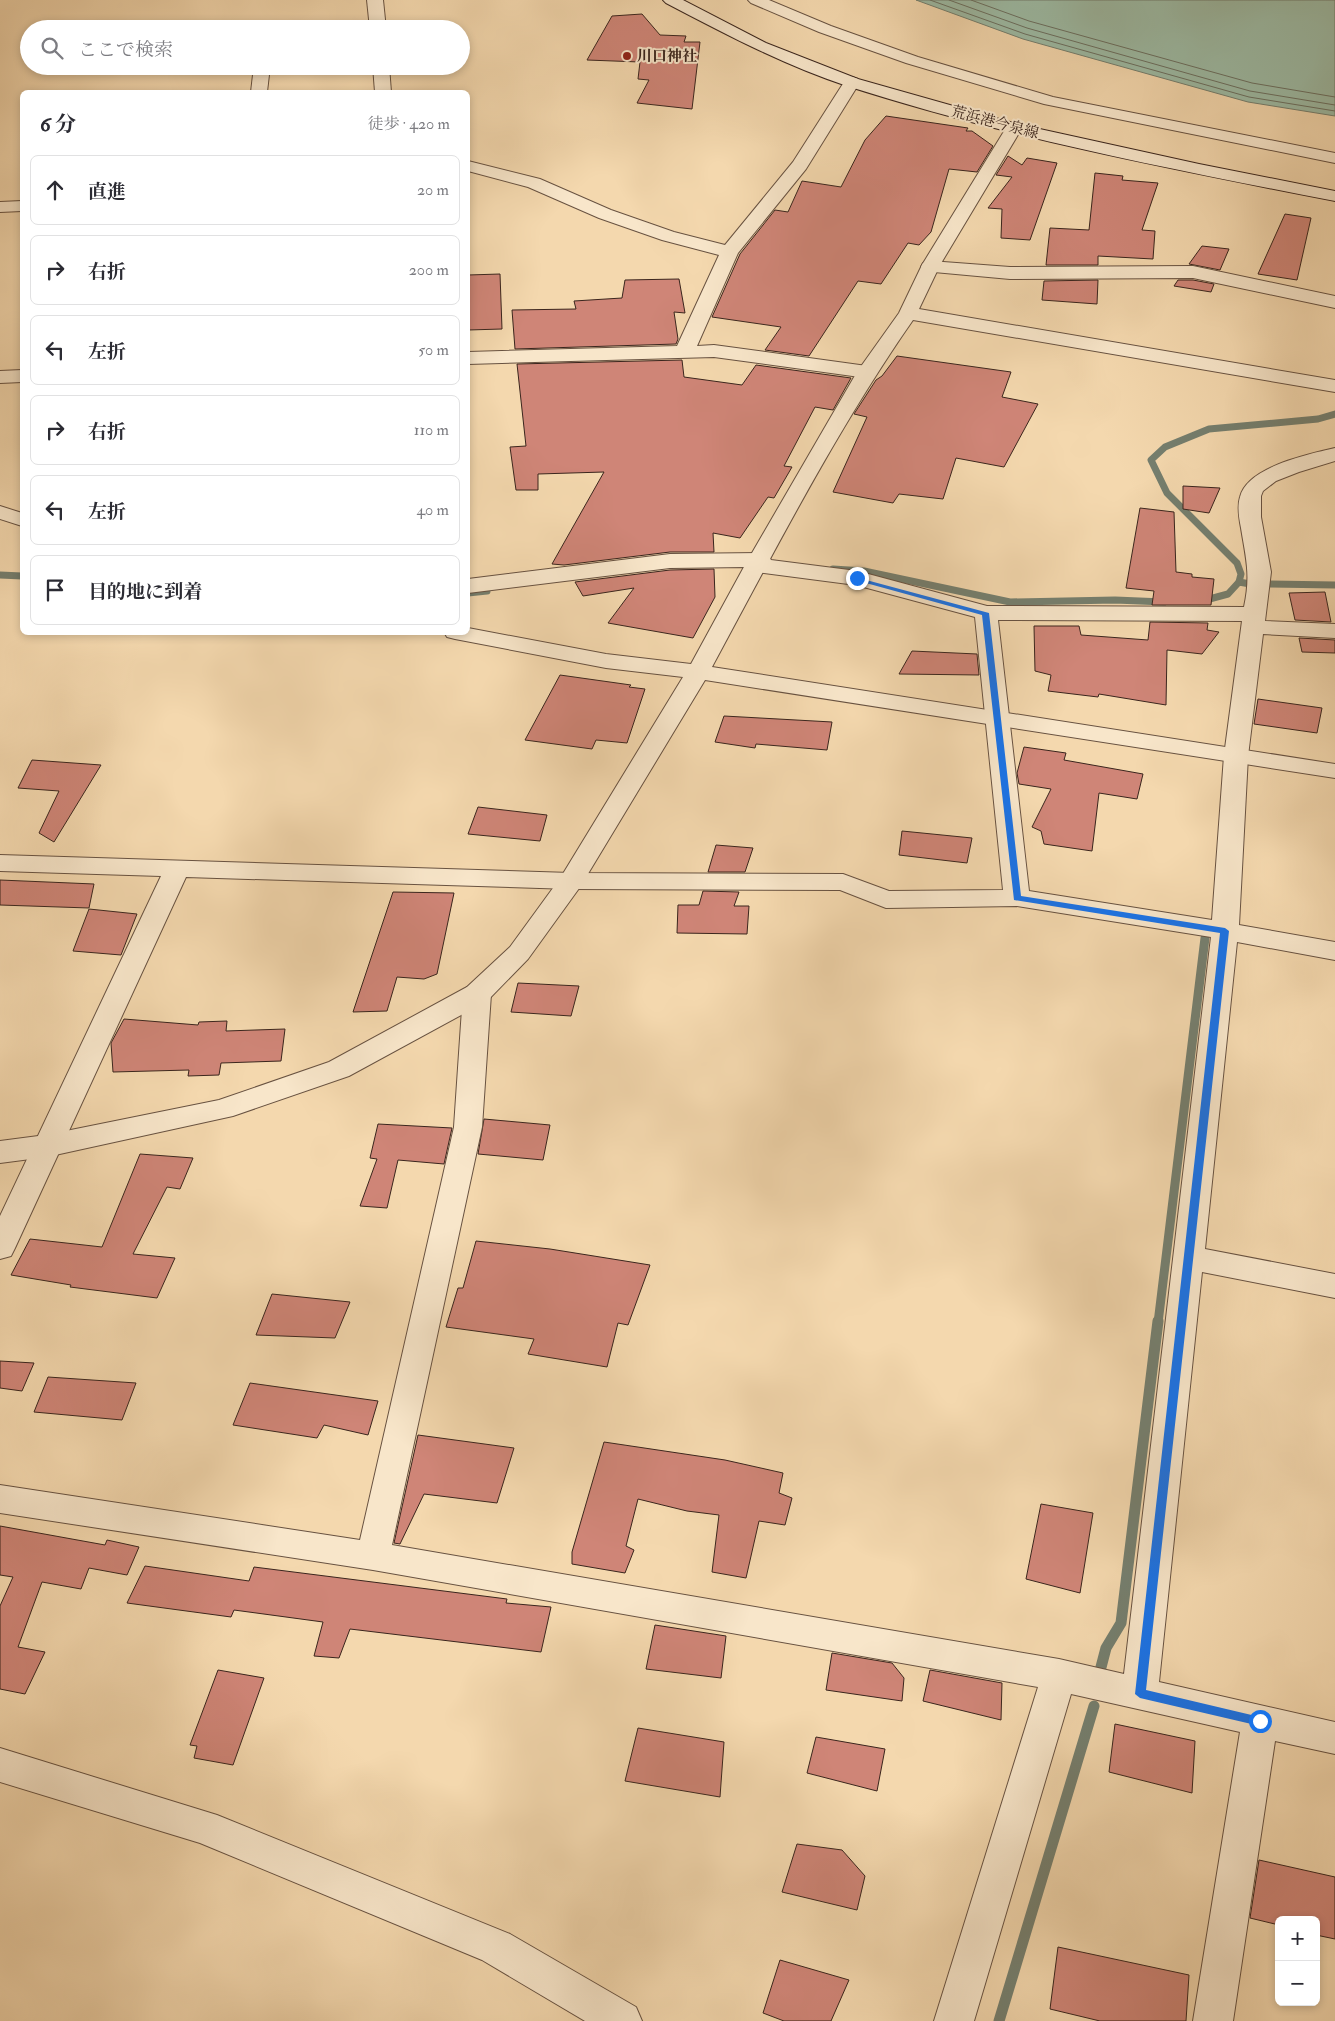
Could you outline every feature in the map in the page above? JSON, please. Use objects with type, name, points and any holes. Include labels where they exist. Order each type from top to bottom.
[{"type":"street","points":[[375,0],[377,20]]},
{"type":"street","name":"荒浜港今泉線","points":[[671,0],[760,46],[852,82],[1014,128],[1198,170],[1335,196]]},
{"type":"street","points":[[756,0],[825,29],[904,57],[1050,101],[1335,158]]},
{"type":"street","points":[[260,90],[261,75]]},
{"type":"street","points":[[382,75],[383,90]]},
{"type":"street","points":[[685,351],[729,252],[800,165],[852,82]]},
{"type":"street","points":[[0,1152],[46,1146],[223,1109],[339,1069],[477,994],[519,954],[571,882],[698,672],[758,562],[867,372],[908,312],[930,267],[1014,128]]},
{"type":"street","points":[[470,167],[534,183],[668,236],[729,252]]},
{"type":"street","points":[[0,207],[20,206]]},
{"type":"street","points":[[930,267],[1010,273],[1192,272],[1335,302]]},
{"type":"street","points":[[908,312],[1335,386]]},
{"type":"street","points":[[470,358],[714,351],[867,372]]},
{"type":"street","points":[[0,377],[20,376]]},
{"type":"street","points":[[1140,1694],[1225,931],[1236,756],[1258,596],[1260,571],[1248,505],[1254,488],[1272,475],[1335,454]]},
{"type":"street","points":[[0,512],[20,519]]},
{"type":"street","points":[[470,586],[670,561],[758,562],[857,578],[986,613],[1254,620],[1335,631]]},
{"type":"street","points":[[986,613],[1017,898]]},
{"type":"street","points":[[470,635],[606,661],[698,672],[1335,771]]},
{"type":"street","points":[[0,863],[571,882],[843,882],[886,900],[1017,898],[1225,931],[1335,951]]},
{"type":"street","points":[[0,1248],[177,869]]},
{"type":"street","points":[[374,1556],[468,1127],[477,994]]},
{"type":"street","points":[[1189,1258],[1335,1286]]},
{"type":"street","points":[[0,1498],[374,1556],[1059,1675],[1335,1738]]},
{"type":"street","points":[[954,2021],[1059,1675]]},
{"type":"street","points":[[1213,2021],[1260,1721]]},
{"type":"street","points":[[0,1765],[204,1828],[496,1947],[622,2021]]},
{"type":"water","points":[[916,0],[1335,0],[1335,116],[1248,102],[1023,39]]},
{"type":"building","points":[[642,14],[660,35],[686,36],[684,42],[700,42],[692,109],[637,103],[649,80],[638,79],[640,62],[587,60],[612,16]]},
{"type":"building","points":[[886,116],[968,128],[966,131],[972,131],[993,146],[977,172],[949,169],[931,232],[919,245],[908,243],[881,284],[858,281],[809,356],[765,350],[781,327],[712,317],[740,254],[775,210],[788,212],[802,181],[841,187],[865,140]]},
{"type":"building","points":[[1008,156],[1022,165],[1027,158],[1057,163],[1030,240],[1001,238],[1002,209],[988,208],[1012,177],[996,175]]},
{"type":"building","points":[[1095,173],[1123,176],[1122,180],[1158,183],[1142,230],[1155,231],[1153,259],[1098,256],[1098,265],[1046,265],[1050,228],[1089,230]]},
{"type":"building","points":[[1285,214],[1311,218],[1297,280],[1258,274]]},
{"type":"building","points":[[1202,246],[1229,249],[1220,270],[1189,264]]},
{"type":"building","points":[[500,274],[502,329],[470,330],[470,275]]},
{"type":"building","points":[[679,279],[685,313],[674,312],[678,339],[676,344],[515,349],[512,310],[576,309],[574,301],[622,298],[625,280]]},
{"type":"building","points":[[1098,280],[1097,304],[1042,300],[1044,281]]},
{"type":"building","points":[[1178,280],[1193,280],[1214,284],[1211,292],[1174,286]]},
{"type":"building","points":[[897,356],[1011,372],[1002,397],[1038,404],[1004,467],[956,458],[943,499],[899,494],[893,503],[833,492],[867,417],[854,414],[876,380],[882,376]]},
{"type":"building","points":[[682,360],[684,377],[742,385],[756,365],[851,378],[833,410],[815,407],[784,466],[792,467],[774,498],[768,497],[740,538],[713,533],[714,552],[670,552],[564,565],[552,564],[604,472],[538,474],[538,490],[516,490],[510,447],[526,446],[517,364]]},
{"type":"building","points":[[1183,486],[1220,488],[1209,513],[1183,509]]},
{"type":"building","points":[[1140,508],[1174,512],[1176,572],[1192,574],[1192,577],[1214,579],[1211,605],[1152,605],[1154,591],[1126,588]]},
{"type":"building","points":[[714,569],[715,597],[693,638],[608,623],[634,588],[583,596],[575,582],[670,570]]},
{"type":"building","points":[[1325,592],[1331,622],[1295,620],[1289,593]]},
{"type":"building","points":[[1150,622],[1208,623],[1207,630],[1219,632],[1202,654],[1167,650],[1166,705],[1099,694],[1098,697],[1048,691],[1051,675],[1035,671],[1034,626],[1079,626],[1081,635],[1148,640]]},
{"type":"building","points":[[1299,638],[1335,640],[1335,653],[1302,652]]},
{"type":"building","points":[[912,651],[977,654],[979,675],[899,674]]},
{"type":"building","points":[[560,675],[631,685],[629,687],[645,689],[627,743],[596,740],[592,749],[525,740]]},
{"type":"building","points":[[1258,699],[1322,708],[1317,733],[1254,724]]},
{"type":"building","points":[[724,716],[832,722],[827,750],[756,744],[755,748],[715,742]]},
{"type":"building","points":[[1024,747],[1066,753],[1064,760],[1143,774],[1137,799],[1099,793],[1092,851],[1044,844],[1041,831],[1032,827],[1051,789],[1019,784],[1017,773]]},
{"type":"building","points":[[32,760],[101,765],[54,842],[39,833],[59,791],[18,788]]},
{"type":"building","points":[[478,807],[547,815],[540,841],[468,834]]},
{"type":"building","points":[[902,831],[972,838],[967,863],[899,855]]},
{"type":"building","points":[[716,845],[753,848],[745,872],[708,872]]},
{"type":"building","points":[[0,880],[94,884],[89,908],[0,905]]},
{"type":"building","points":[[703,891],[739,892],[734,906],[749,906],[747,934],[677,933],[678,905],[699,905]]},
{"type":"building","points":[[393,892],[454,893],[437,974],[424,979],[397,977],[387,1011],[353,1012]]},
{"type":"building","points":[[89,909],[137,914],[121,955],[73,951]]},
{"type":"building","points":[[518,983],[579,986],[571,1016],[511,1012]]},
{"type":"building","points":[[124,1019],[198,1025],[199,1022],[227,1021],[226,1031],[285,1029],[281,1061],[221,1063],[219,1075],[188,1076],[189,1070],[113,1072],[111,1043]]},
{"type":"building","points":[[484,1119],[550,1125],[543,1160],[478,1154]]},
{"type":"building","points":[[378,1124],[452,1128],[444,1164],[398,1160],[387,1208],[360,1206],[377,1159],[370,1158]]},
{"type":"building","points":[[140,1154],[193,1158],[180,1189],[167,1187],[133,1254],[175,1258],[157,1298],[70,1287],[71,1285],[11,1275],[30,1239],[102,1247]]},
{"type":"building","points":[[476,1241],[550,1249],[650,1265],[628,1325],[618,1323],[607,1367],[528,1354],[534,1339],[446,1327],[458,1288],[463,1288]]},
{"type":"building","points":[[272,1294],[350,1302],[335,1338],[256,1335]]},
{"type":"building","points":[[0,1361],[34,1363],[22,1391],[0,1388]]},
{"type":"building","points":[[48,1377],[136,1383],[122,1420],[34,1412]]},
{"type":"building","points":[[250,1383],[378,1401],[368,1435],[324,1425],[317,1438],[233,1425]]},
{"type":"building","points":[[418,1435],[514,1448],[497,1503],[424,1494],[400,1544],[394,1543]]},
{"type":"building","points":[[604,1442],[725,1460],[783,1473],[779,1493],[792,1498],[785,1525],[759,1521],[746,1578],[712,1572],[719,1515],[687,1511],[638,1499],[626,1546],[634,1550],[625,1573],[572,1564],[572,1552]]},
{"type":"building","points":[[1041,1504],[1093,1513],[1080,1593],[1026,1579]]},
{"type":"building","points":[[0,1526],[105,1545],[107,1540],[139,1547],[127,1575],[89,1568],[81,1589],[42,1582],[18,1647],[45,1652],[25,1694],[0,1689],[0,1606],[13,1577],[0,1575]]},
{"type":"building","points":[[145,1566],[249,1581],[254,1567],[507,1599],[506,1603],[551,1607],[541,1652],[350,1629],[339,1658],[314,1656],[323,1622],[234,1610],[231,1617],[127,1603]]},
{"type":"building","points":[[655,1625],[726,1636],[721,1678],[646,1669]]},
{"type":"building","points":[[832,1653],[892,1663],[904,1678],[902,1701],[826,1690]]},
{"type":"building","points":[[218,1670],[264,1678],[233,1765],[194,1758],[197,1746],[190,1745]]},
{"type":"building","points":[[930,1670],[1002,1683],[1001,1720],[923,1701]]},
{"type":"building","points":[[1115,1724],[1195,1741],[1192,1793],[1109,1772]]},
{"type":"building","points":[[638,1728],[724,1742],[720,1797],[625,1781]]},
{"type":"building","points":[[816,1737],[885,1749],[877,1791],[807,1773]]},
{"type":"building","points":[[797,1844],[842,1850],[865,1876],[857,1910],[782,1892]]},
{"type":"building","points":[[1259,1860],[1335,1877],[1335,1939],[1320,1936],[1320,1916],[1275,1916],[1275,1924],[1250,1918]]},
{"type":"building","points":[[1058,1947],[1189,1975],[1186,2021],[1100,2021],[1050,2009]]},
{"type":"building","points":[[780,1960],[849,1980],[831,2021],[784,2021],[763,2013]]},
{"type":"waterway","points":[[1239,582],[1241,574],[1237,563],[1167,493],[1151,460],[1165,447],[1209,429],[1318,419],[1335,414]]},
{"type":"waterway","points":[[833,569],[864,571],[1010,602],[1115,600],[1164,602]]},
{"type":"waterway","points":[[0,575],[20,576]]},
{"type":"waterway","points":[[1202,601],[1228,594],[1239,582]]},
{"type":"waterway","points":[[1239,582],[1250,584]]},
{"type":"waterway","points":[[1270,584],[1335,585]]},
{"type":"waterway","points":[[470,593],[487,591]]},
{"type":"waterway","points":[[1158,1323],[1205,938]]},
{"type":"waterway","points":[[1100,1671],[1106,1648],[1121,1623],[1158,1321]]},
{"type":"waterway","points":[[999,2021],[1094,1706]]},
{"type":"place","name":"川口神社","points":[[627,56]]},
{"type":"route","points":[[857,578],[986,613],[1017,898],[1225,931],[1140,1694],[1260,1721]]}]
